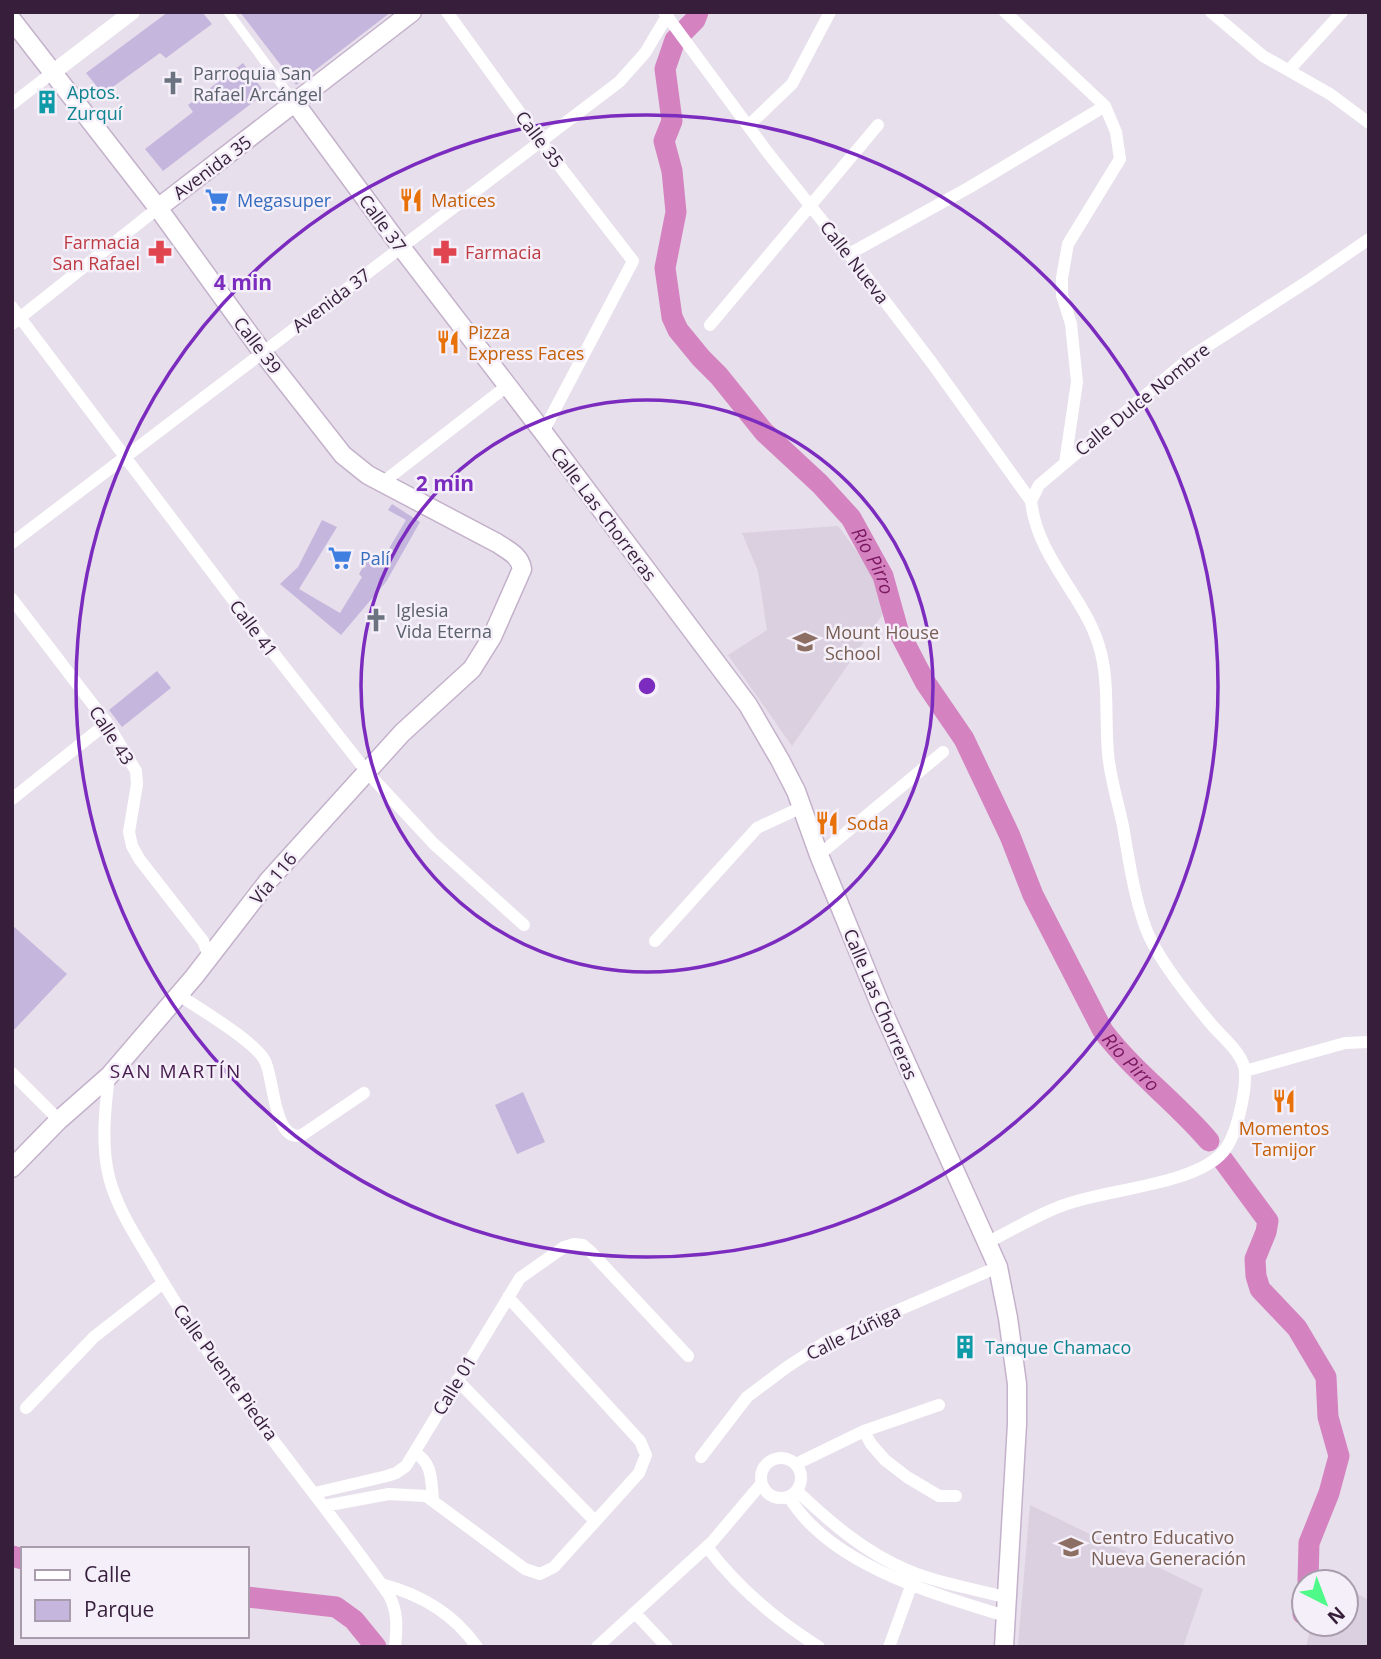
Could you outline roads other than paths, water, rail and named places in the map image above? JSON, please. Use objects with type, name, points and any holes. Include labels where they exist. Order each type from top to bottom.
[{"type":"main road","name":"Avenida 35","points":[[158,208],[412,12]]},
{"type":"main road","name":"Calle 39","points":[[12,20],[158,208],[263,353],[343,455],[368,475],[515,555],[522,564],[519,579]]},
{"type":"main road","name":"Calle 37","points":[[295,103],[543,432]]},
{"type":"main road","name":"Calle Las Chorreras","points":[[543,432],[748,705],[780,760],[802,807],[882,1009],[998,1267],[1017,1384],[1016,1447],[1004,1647]]},
{"type":"main road","name":"Vía 116","points":[[12,1168],[59,1120],[109,1076],[179,995],[269,880],[402,733],[472,669],[492,637],[519,579]]},
{"type":"street","points":[[12,104],[132,12]]},
{"type":"street","name":"Calle 37","points":[[228,12],[295,103]]},
{"type":"street","name":"Calle 35","points":[[447,12],[634,264],[543,432]]},
{"type":"street","points":[[748,126],[792,83],[830,12]]},
{"type":"street","points":[[1005,12],[1105,106],[1116,132],[1120,159],[1068,244],[1062,295],[1071,324],[1077,382],[1065,463]]},
{"type":"street","points":[[1211,12],[1263,56],[1330,94],[1369,123]]},
{"type":"street","points":[[1289,70],[1342,12]]},
{"type":"street","name":"Avenida 37","points":[[12,543],[631,71],[669,18]]},
{"type":"street","name":"Calle Nueva","points":[[669,18],[748,126],[932,363],[1031,501]]},
{"type":"street","points":[[849,254],[970,187],[1105,106]]},
{"type":"street","points":[[710,325],[878,125]]},
{"type":"street","name":"Avenida 35","points":[[15,316],[158,208]]},
{"type":"street","name":"Calle Dulce Nombre","points":[[1031,501],[1039,485],[1192,356],[1369,239]]},
{"type":"street","name":"Calle 41","points":[[15,316],[367,772],[434,844],[524,925]]},
{"type":"street","points":[[382,483],[507,386]]},
{"type":"street","points":[[988,1242],[1064,1205],[1192,1172],[1215,1160],[1225,1150],[1238,1118],[1245,1071],[1238,1055],[1210,1023],[1166,964],[1147,932],[1135,893],[1108,755],[1101,653],[1095,635],[1045,548],[1033,520],[1031,501]]},
{"type":"street","name":"Calle 43","points":[[12,598],[107,723],[136,771],[137,783],[129,832],[132,846],[203,941],[209,956]]},
{"type":"street","points":[[12,799],[107,723]]},
{"type":"street","points":[[819,855],[943,752]]},
{"type":"street","points":[[654,942],[757,828],[802,807]]},
{"type":"street","points":[[179,995],[245,1040],[263,1056],[280,1119],[289,1135],[302,1135],[364,1093]]},
{"type":"street","points":[[1245,1071],[1345,1043],[1369,1042]]},
{"type":"street","points":[[12,1073],[59,1120]]},
{"type":"street","name":"Calle Puente Piedra","points":[[109,1076],[104,1138],[108,1175],[118,1202],[163,1283],[194,1331],[381,1584],[395,1608],[395,1647]]},
{"type":"street","name":"Calle 01","points":[[315,1493],[396,1473],[406,1465],[520,1278],[565,1247],[583,1245],[591,1252],[688,1356]]},
{"type":"street","name":"Calle Zúñiga","points":[[701,1457],[747,1397],[827,1341],[998,1267]]},
{"type":"street","points":[[26,1408],[94,1337],[163,1283]]},
{"type":"street","points":[[324,1506],[389,1494],[426,1496],[525,1569],[540,1574],[554,1567],[639,1473],[646,1455],[640,1441],[508,1297]]},
{"type":"street","points":[[457,1380],[596,1521]]},
{"type":"street","points":[[796,1464],[864,1431],[939,1405]]},
{"type":"street","points":[[864,1431],[885,1460],[907,1477],[939,1496],[957,1496]]},
{"type":"street","points":[[415,1453],[424,1460],[430,1470],[433,1500]]},
{"type":"street","points":[[793,1494],[772,1497],[763,1489],[762,1470],[771,1460],[784,1458],[796,1464],[801,1475],[793,1494],[799,1513],[858,1559],[1005,1616]]},
{"type":"street","points":[[597,1647],[707,1547],[761,1484]]},
{"type":"street","points":[[707,1547],[725,1571],[763,1607],[819,1647]]},
{"type":"street","points":[[914,1579],[1006,1597]]},
{"type":"street","points":[[889,1647],[914,1579]]},
{"type":"street","points":[[381,1584],[412,1593],[442,1611],[463,1629],[477,1647]]},
{"type":"street","points":[[635,1613],[667,1647]]},
{"type":"waterway","name":"Río Pirro","points":[[698,12],[695,20],[675,40],[665,69],[672,121],[664,141],[672,171],[676,212],[665,268],[672,317],[678,330],[764,432],[820,484],[851,518],[883,576],[898,630],[925,682],[964,739],[1010,836],[1033,895],[1103,1031],[1128,1060],[1209,1141]]},
{"type":"waterway","name":"Río Pirro","points":[[1223,1160],[1268,1221],[1255,1259],[1260,1289],[1297,1328],[1326,1377],[1328,1417],[1339,1456],[1329,1493],[1309,1543],[1308,1568]]},
{"type":"waterway","points":[[12,1556],[21,1558]]},
{"type":"waterway","points":[[248,1597],[336,1607],[354,1620],[376,1647]]},
{"type":"place","name":"Parroquia San Rafael Arcángel","points":[[173,83]]},
{"type":"place","name":"Aptos. Zurquí","points":[[47,102]]},
{"type":"place","name":"Megasuper","points":[[217,200]]},
{"type":"place","name":"Matices","points":[[411,200]]},
{"type":"place","name":"Farmacia San Rafael","points":[[160,252]]},
{"type":"place","name":"Farmacia","points":[[445,252]]},
{"type":"place","name":"Pizza Express Faces","points":[[448,342]]},
{"type":"place","name":"Palí","points":[[340,558]]},
{"type":"place","name":"Iglesia Vida Eterna","points":[[376,620]]},
{"type":"place","name":"Mount House School","points":[[805,642]]},
{"type":"place","name":"Soda","points":[[827,823]]},
{"type":"place","name":"Momentos Tamijor","points":[[1284,1101]]},
{"type":"place","name":"Tanque Chamaco","points":[[965,1347]]},
{"type":"place","name":"Centro Educativo Nueva Generación","points":[[1071,1547]]},
{"type":"district","name":"SAN MARTÍN","points":[[176,1071]]}]
